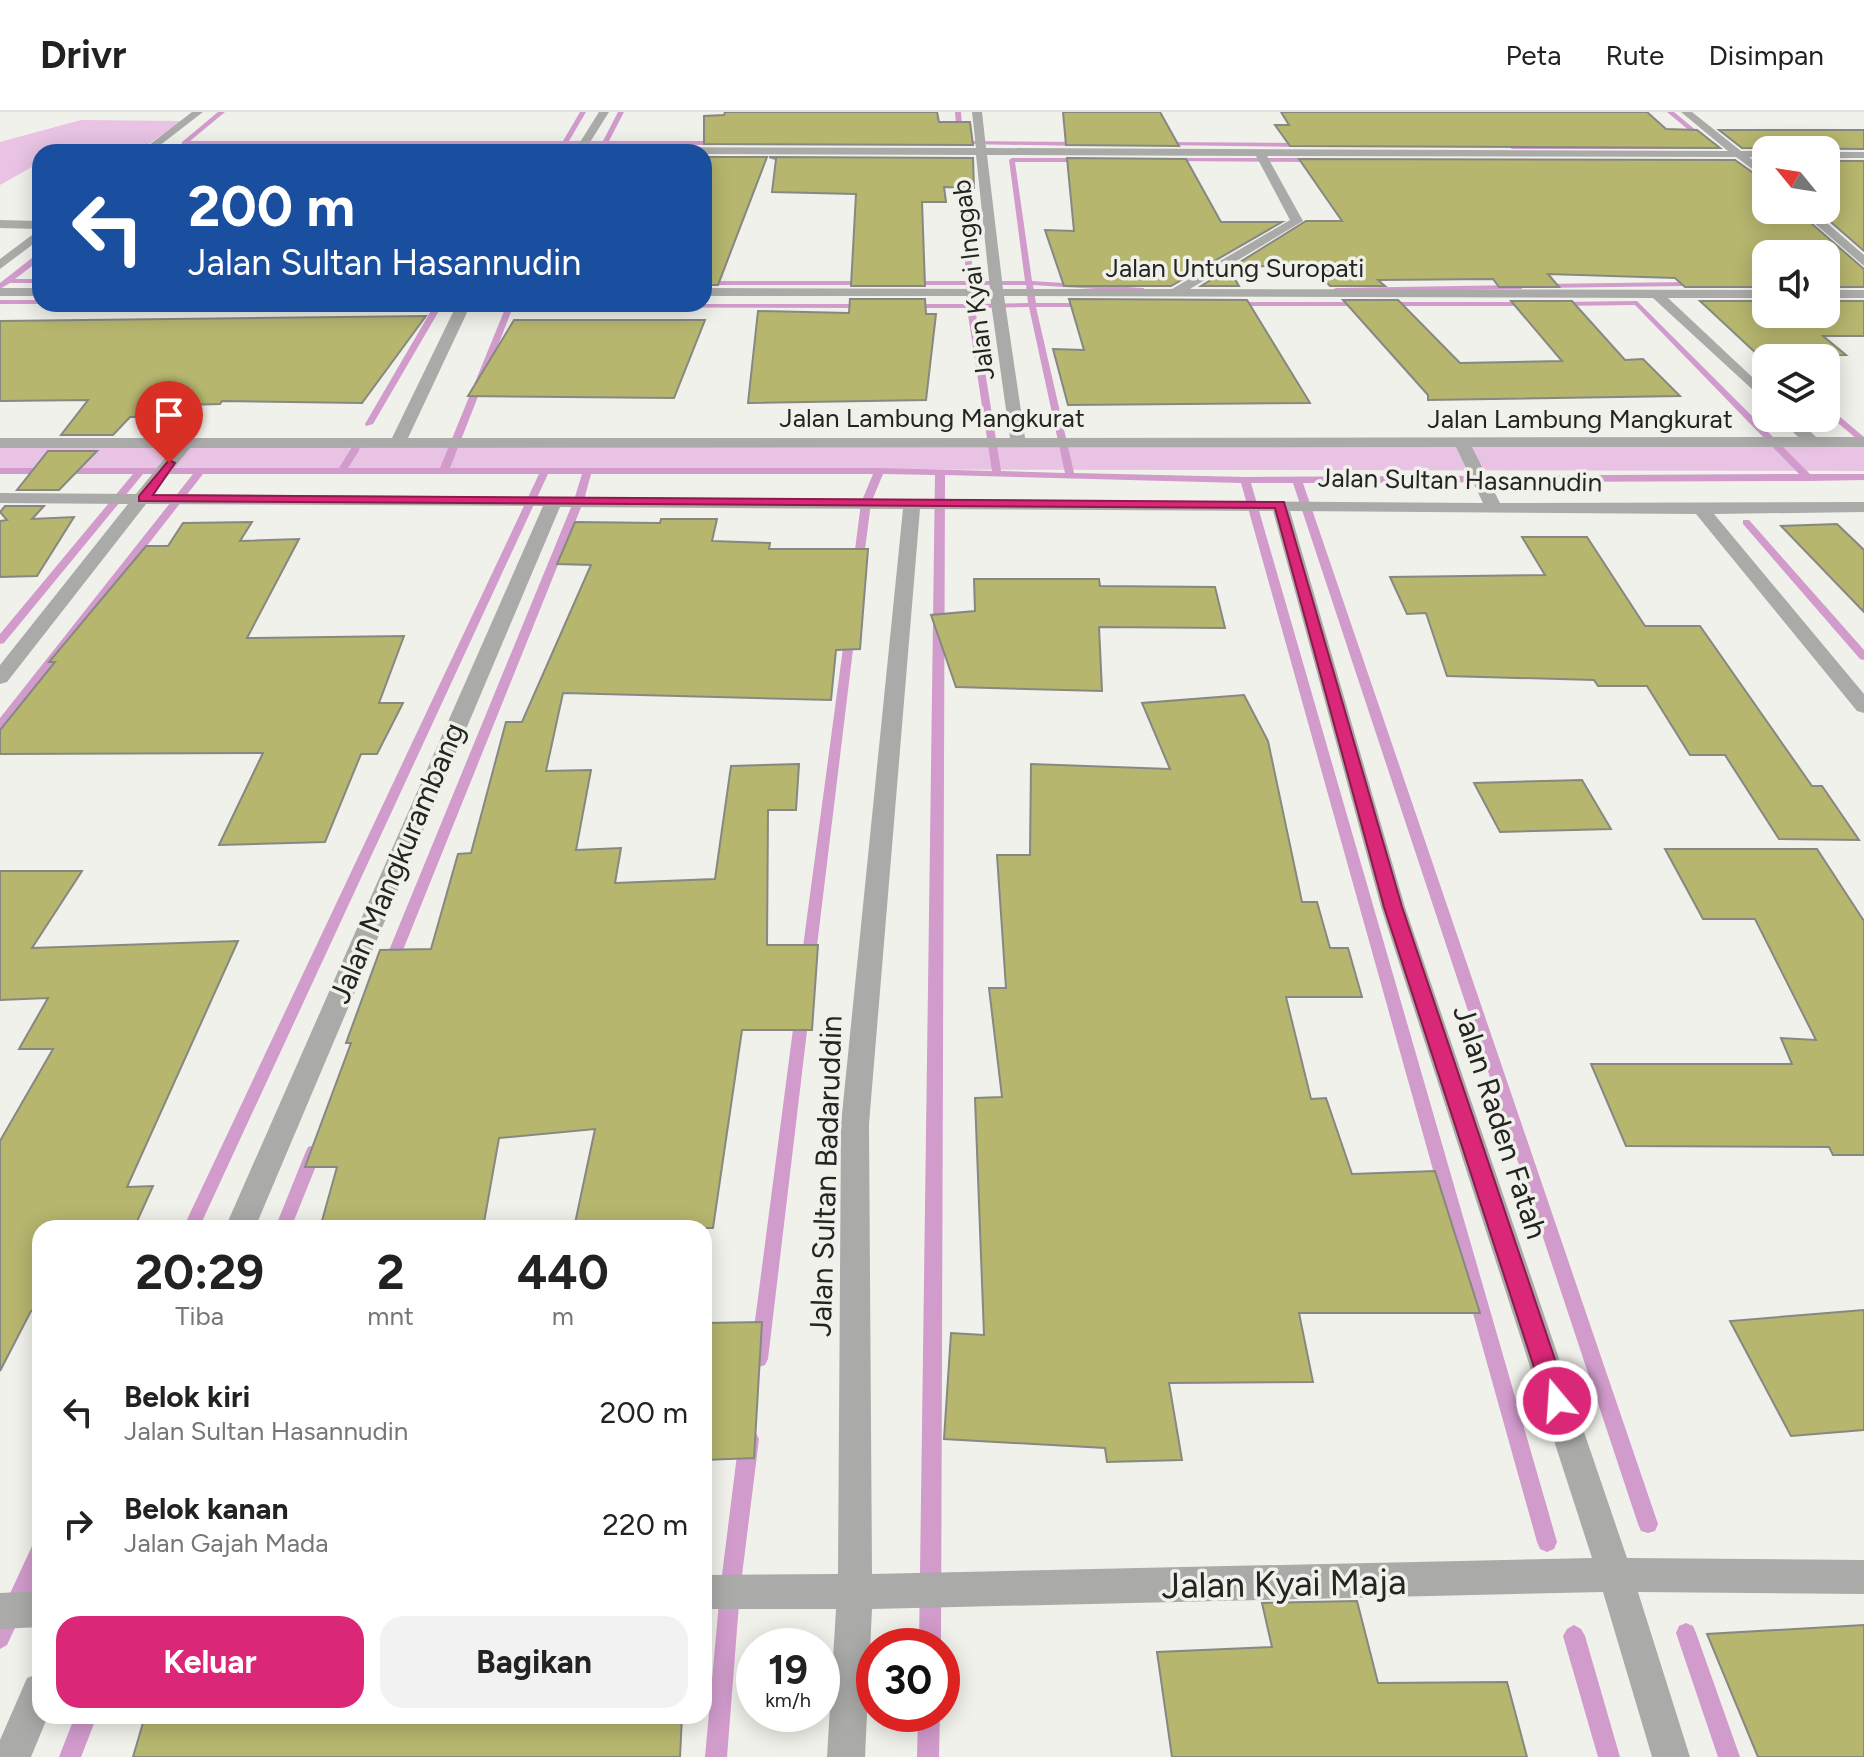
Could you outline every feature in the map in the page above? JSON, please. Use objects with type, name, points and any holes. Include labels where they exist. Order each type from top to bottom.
[{"type":"street","points":[[154,144],[198,112]]},
{"type":"street","points":[[581,144],[604,112]]},
{"type":"street","name":"Jalan Kyai Inggab","points":[[977,112],[1018,442]]},
{"type":"street","points":[[1686,112],[1752,164]]},
{"type":"street","points":[[712,150],[1261,155],[1752,154]]},
{"type":"street","points":[[1175,292],[1297,221],[1261,155]]},
{"type":"street","points":[[1840,155],[1864,155]]},
{"type":"street","points":[[0,224],[32,225]]},
{"type":"street","points":[[1821,224],[1864,262]]},
{"type":"street","points":[[0,265],[32,239]]},
{"type":"street","points":[[0,292],[32,292]]},
{"type":"street","name":"Jalan Untung Suropati","points":[[712,292],[1752,294]]},
{"type":"street","points":[[1657,294],[1752,385]]},
{"type":"street","points":[[1840,294],[1864,294]]},
{"type":"street","points":[[398,442],[460,312]]},
{"type":"street","points":[[1802,432],[1812,442]]},
{"type":"street","name":"Jalan Lambung Mangkurat","points":[[0,443],[1018,442],[1466,450],[1864,442]]},
{"type":"street","points":[[0,678],[185,443]]},
{"type":"street","points":[[1466,450],[1494,507]]},
{"type":"street","name":"Jalan Sultan Hasannudin","points":[[0,498],[555,499],[1701,509],[1864,507]]},
{"type":"street","name":"Jalan Mangkurambang","points":[[243,1220],[555,499]]},
{"type":"street","name":"Jalan Sultan Badaruddin","points":[[846,1757],[855,1590],[855,1124],[912,503]]},
{"type":"street","name":"Jalan Raden Fatah","points":[[1280,505],[1393,907],[1615,1575],[1671,1757]]},
{"type":"street","points":[[1701,509],[1864,707]]},
{"type":"street","name":"Jalan Kyai Maja","points":[[712,1592],[1615,1575],[1864,1577]]},
{"type":"street","points":[[0,1611],[32,1609]]},
{"type":"street","points":[[12,1757],[32,1710]]},
{"type":"shaded area","points":[[81,120],[182,121],[149,144],[32,144],[32,167],[0,185],[0,142]]},
{"type":"shaded area","points":[[0,446],[1864,446],[1864,471],[0,468]]},
{"type":"building","points":[[725,112],[937,112],[939,122],[970,122],[973,145],[704,144],[704,116],[724,115]]},
{"type":"building","points":[[1063,112],[1160,112],[1179,146],[1066,145]]},
{"type":"building","points":[[1281,112],[1647,112],[1666,129],[1697,130],[1720,148],[1290,146],[1275,125],[1289,125]]},
{"type":"building","points":[[1719,130],[1864,130],[1864,149],[1840,149],[1840,136],[1752,136],[1752,148],[1742,148]]},
{"type":"building","points":[[712,157],[767,157],[718,285],[712,285]]},
{"type":"building","points":[[769,157],[973,158],[974,188],[944,187],[946,202],[922,202],[925,286],[851,286],[856,194],[772,192],[776,159]]},
{"type":"building","points":[[1067,158],[1186,159],[1221,222],[1282,222],[1171,286],[1064,286],[1045,230],[1074,231]]},
{"type":"building","points":[[1299,159],[1735,160],[1752,172],[1752,224],[1812,224],[1831,240],[1752,240],[1752,287],[1685,287],[1675,278],[1548,274],[1559,287],[1499,287],[1493,279],[1378,280],[1385,286],[1330,286],[1311,265],[1232,267],[1306,221],[1342,221]]},
{"type":"building","points":[[1840,161],[1864,161],[1864,251],[1833,224],[1840,224]]},
{"type":"building","points":[[1840,248],[1864,269],[1864,287],[1840,287]]},
{"type":"building","points":[[1229,269],[1239,286],[1201,286]]},
{"type":"building","points":[[850,299],[925,299],[926,314],[936,314],[926,400],[748,403],[758,311],[849,313]]},
{"type":"building","points":[[1069,299],[1247,300],[1310,403],[1068,405],[1053,349],[1084,350]]},
{"type":"building","points":[[1343,300],[1398,300],[1460,363],[1562,361],[1511,301],[1572,301],[1625,360],[1643,359],[1680,396],[1428,400],[1428,395]]},
{"type":"building","points":[[1700,301],[1752,301],[1752,328],[1840,328],[1840,301],[1864,301],[1864,336],[1823,336],[1833,344],[1752,344],[1752,349]]},
{"type":"building","points":[[426,316],[362,403],[222,401],[220,404],[148,406],[140,417],[130,417],[113,435],[61,435],[88,400],[0,401],[0,321]]},
{"type":"building","points":[[514,320],[705,320],[674,398],[468,396]]},
{"type":"building","points":[[48,451],[97,451],[59,490],[17,490]]},
{"type":"building","points":[[5,506],[44,506],[32,519],[74,517],[37,576],[0,577],[0,521],[7,520],[0,512]]},
{"type":"building","points":[[661,519],[717,519],[712,541],[770,543],[769,549],[868,549],[860,649],[836,650],[831,700],[563,693],[546,771],[591,770],[576,850],[621,848],[615,883],[715,879],[731,766],[799,764],[796,810],[768,810],[767,945],[818,945],[812,1030],[742,1030],[713,1228],[712,1220],[576,1220],[595,1129],[499,1138],[484,1220],[322,1220],[337,1167],[305,1167],[351,1043],[346,1043],[380,950],[431,949],[458,854],[471,853],[506,722],[522,722],[591,565],[557,564],[575,522],[660,523]]},
{"type":"building","points":[[252,522],[240,541],[299,539],[247,638],[404,636],[379,703],[403,703],[377,754],[361,754],[325,842],[219,845],[263,753],[0,754],[0,730],[55,662],[49,662],[146,546],[168,546],[183,523]]},
{"type":"building","points":[[1837,524],[1864,550],[1864,612],[1781,526]]},
{"type":"building","points":[[1522,537],[1587,537],[1645,626],[1700,626],[1812,786],[1822,786],[1859,840],[1779,839],[1725,755],[1690,755],[1647,686],[1598,686],[1594,680],[1447,676],[1426,613],[1407,614],[1390,577],[1545,575]]},
{"type":"building","points":[[974,579],[1099,579],[1100,586],[1215,587],[1225,628],[1099,627],[1102,691],[956,687],[931,615],[975,611]]},
{"type":"building","points":[[1244,695],[1268,741],[1302,902],[1317,902],[1330,948],[1348,948],[1362,997],[1286,997],[1311,1099],[1326,1098],[1352,1174],[1435,1171],[1480,1313],[1299,1313],[1313,1382],[1169,1383],[1182,1460],[1107,1462],[1105,1448],[944,1439],[951,1333],[984,1335],[975,1098],[1002,1097],[989,988],[1006,988],[997,855],[1030,855],[1031,764],[1170,769],[1142,703]]},
{"type":"building","points":[[1582,780],[1611,829],[1500,832],[1474,783]]},
{"type":"building","points":[[1665,849],[1817,849],[1864,921],[1864,1155],[1833,1155],[1829,1147],[1626,1146],[1591,1064],[1792,1064],[1781,1038],[1816,1040],[1755,919],[1703,919]]},
{"type":"building","points":[[0,871],[82,871],[32,948],[238,941],[127,1187],[153,1186],[138,1220],[32,1220],[32,1311],[0,1371],[0,1141],[53,1049],[19,1049],[48,998],[0,1000]]},
{"type":"building","points":[[1864,1310],[1864,1430],[1791,1436],[1730,1321]]},
{"type":"building","points":[[762,1322],[754,1458],[712,1460],[712,1323]]},
{"type":"building","points":[[1357,1601],[1378,1683],[1507,1682],[1527,1757],[1172,1757],[1157,1652],[1272,1647],[1262,1603]]},
{"type":"building","points":[[1864,1625],[1864,1757],[1758,1757],[1707,1634]]},
{"type":"building","points":[[143,1724],[682,1724],[680,1757],[133,1757]]},
{"type":"waterway","points":[[184,143],[222,112]]},
{"type":"waterway","points":[[565,143],[583,112]]},
{"type":"waterway","points":[[606,143],[621,112]]},
{"type":"waterway","points":[[958,112],[960,138]]},
{"type":"waterway","points":[[1512,147],[1714,148],[1670,112]]},
{"type":"waterway","points":[[184,143],[565,143]]},
{"type":"waterway","points":[[565,143],[606,143]]},
{"type":"waterway","points":[[606,143],[724,143]]},
{"type":"waterway","points":[[968,143],[1084,144]]},
{"type":"waterway","points":[[1160,144],[1308,145]]},
{"type":"waterway","points":[[1029,283],[1012,160],[1086,160]]},
{"type":"waterway","points":[[1167,160],[1318,160]]},
{"type":"waterway","points":[[963,168],[970,283]]},
{"type":"waterway","points":[[8,281],[32,262]]},
{"type":"waterway","points":[[0,287],[8,281]]},
{"type":"waterway","points":[[8,281],[32,281]]},
{"type":"waterway","points":[[712,283],[868,283]]},
{"type":"waterway","points":[[908,283],[970,283]]},
{"type":"waterway","points":[[970,283],[1029,283]]},
{"type":"waterway","points":[[970,283],[971,306]]},
{"type":"waterway","points":[[1029,283],[1143,290]]},
{"type":"waterway","points":[[1029,283],[1032,305]]},
{"type":"waterway","points":[[1540,286],[1684,284]]},
{"type":"waterway","points":[[1336,290],[1519,287]]},
{"type":"waterway","points":[[0,302],[32,302]]},
{"type":"waterway","points":[[1557,304],[1637,303],[1807,477]]},
{"type":"waterway","points":[[1233,304],[1364,304]]},
{"type":"waterway","points":[[1385,304],[1532,304]]},
{"type":"waterway","points":[[971,306],[1032,305]]},
{"type":"waterway","points":[[1032,305],[1088,305]]},
{"type":"waterway","points":[[1032,305],[1070,476]]},
{"type":"waterway","points":[[712,306],[867,306]]},
{"type":"waterway","points":[[907,306],[971,306]]},
{"type":"waterway","points":[[971,306],[997,474]]},
{"type":"waterway","points":[[369,424],[434,312]]},
{"type":"waterway","points":[[444,471],[507,312]]},
{"type":"waterway","points":[[1840,421],[1864,442]]},
{"type":"waterway","points":[[342,471],[355,449]]},
{"type":"waterway","points":[[0,471],[140,471]]},
{"type":"waterway","points":[[0,641],[140,471]]},
{"type":"waterway","points":[[140,471],[200,471]]},
{"type":"waterway","points":[[0,726],[200,471]]},
{"type":"waterway","points":[[200,471],[342,471]]},
{"type":"waterway","points":[[342,471],[444,471]]},
{"type":"waterway","points":[[444,471],[545,471]]},
{"type":"waterway","points":[[195,1220],[545,471]]},
{"type":"waterway","points":[[545,471],[587,471]]},
{"type":"waterway","points":[[390,965],[579,500],[587,471]]},
{"type":"waterway","points":[[587,471],[879,471]]},
{"type":"waterway","points":[[858,565],[866,503],[879,471]]},
{"type":"waterway","points":[[879,471],[997,474]]},
{"type":"waterway","points":[[930,1628],[940,473]]},
{"type":"waterway","points":[[997,474],[1070,476]]},
{"type":"waterway","points":[[1070,476],[1245,480]]},
{"type":"waterway","points":[[1297,480],[1807,477]]},
{"type":"waterway","points":[[1807,477],[1864,477]]},
{"type":"waterway","points":[[1245,480],[1547,1542]]},
{"type":"waterway","points":[[1245,480],[1297,480]]},
{"type":"waterway","points":[[1297,480],[1648,1524]]},
{"type":"waterway","points":[[1746,522],[1864,657]]},
{"type":"waterway","points":[[808,962],[850,633]]},
{"type":"waterway","points":[[759,1359],[802,1014]]},
{"type":"waterway","points":[[286,1220],[314,1151]]},
{"type":"waterway","points":[[716,1757],[730,1591],[749,1439]]},
{"type":"waterway","points":[[0,1638],[32,1568]]},
{"type":"waterway","points":[[1686,1633],[1729,1757]]},
{"type":"waterway","points":[[1574,1636],[1609,1757]]},
{"type":"waterway","points":[[70,1757],[83,1724]]},
{"type":"waterway","points":[[928,1757],[929,1732]]},
{"type":"route","points":[[169,463],[143,498],[1280,505],[1393,907],[1557,1401]]}]
